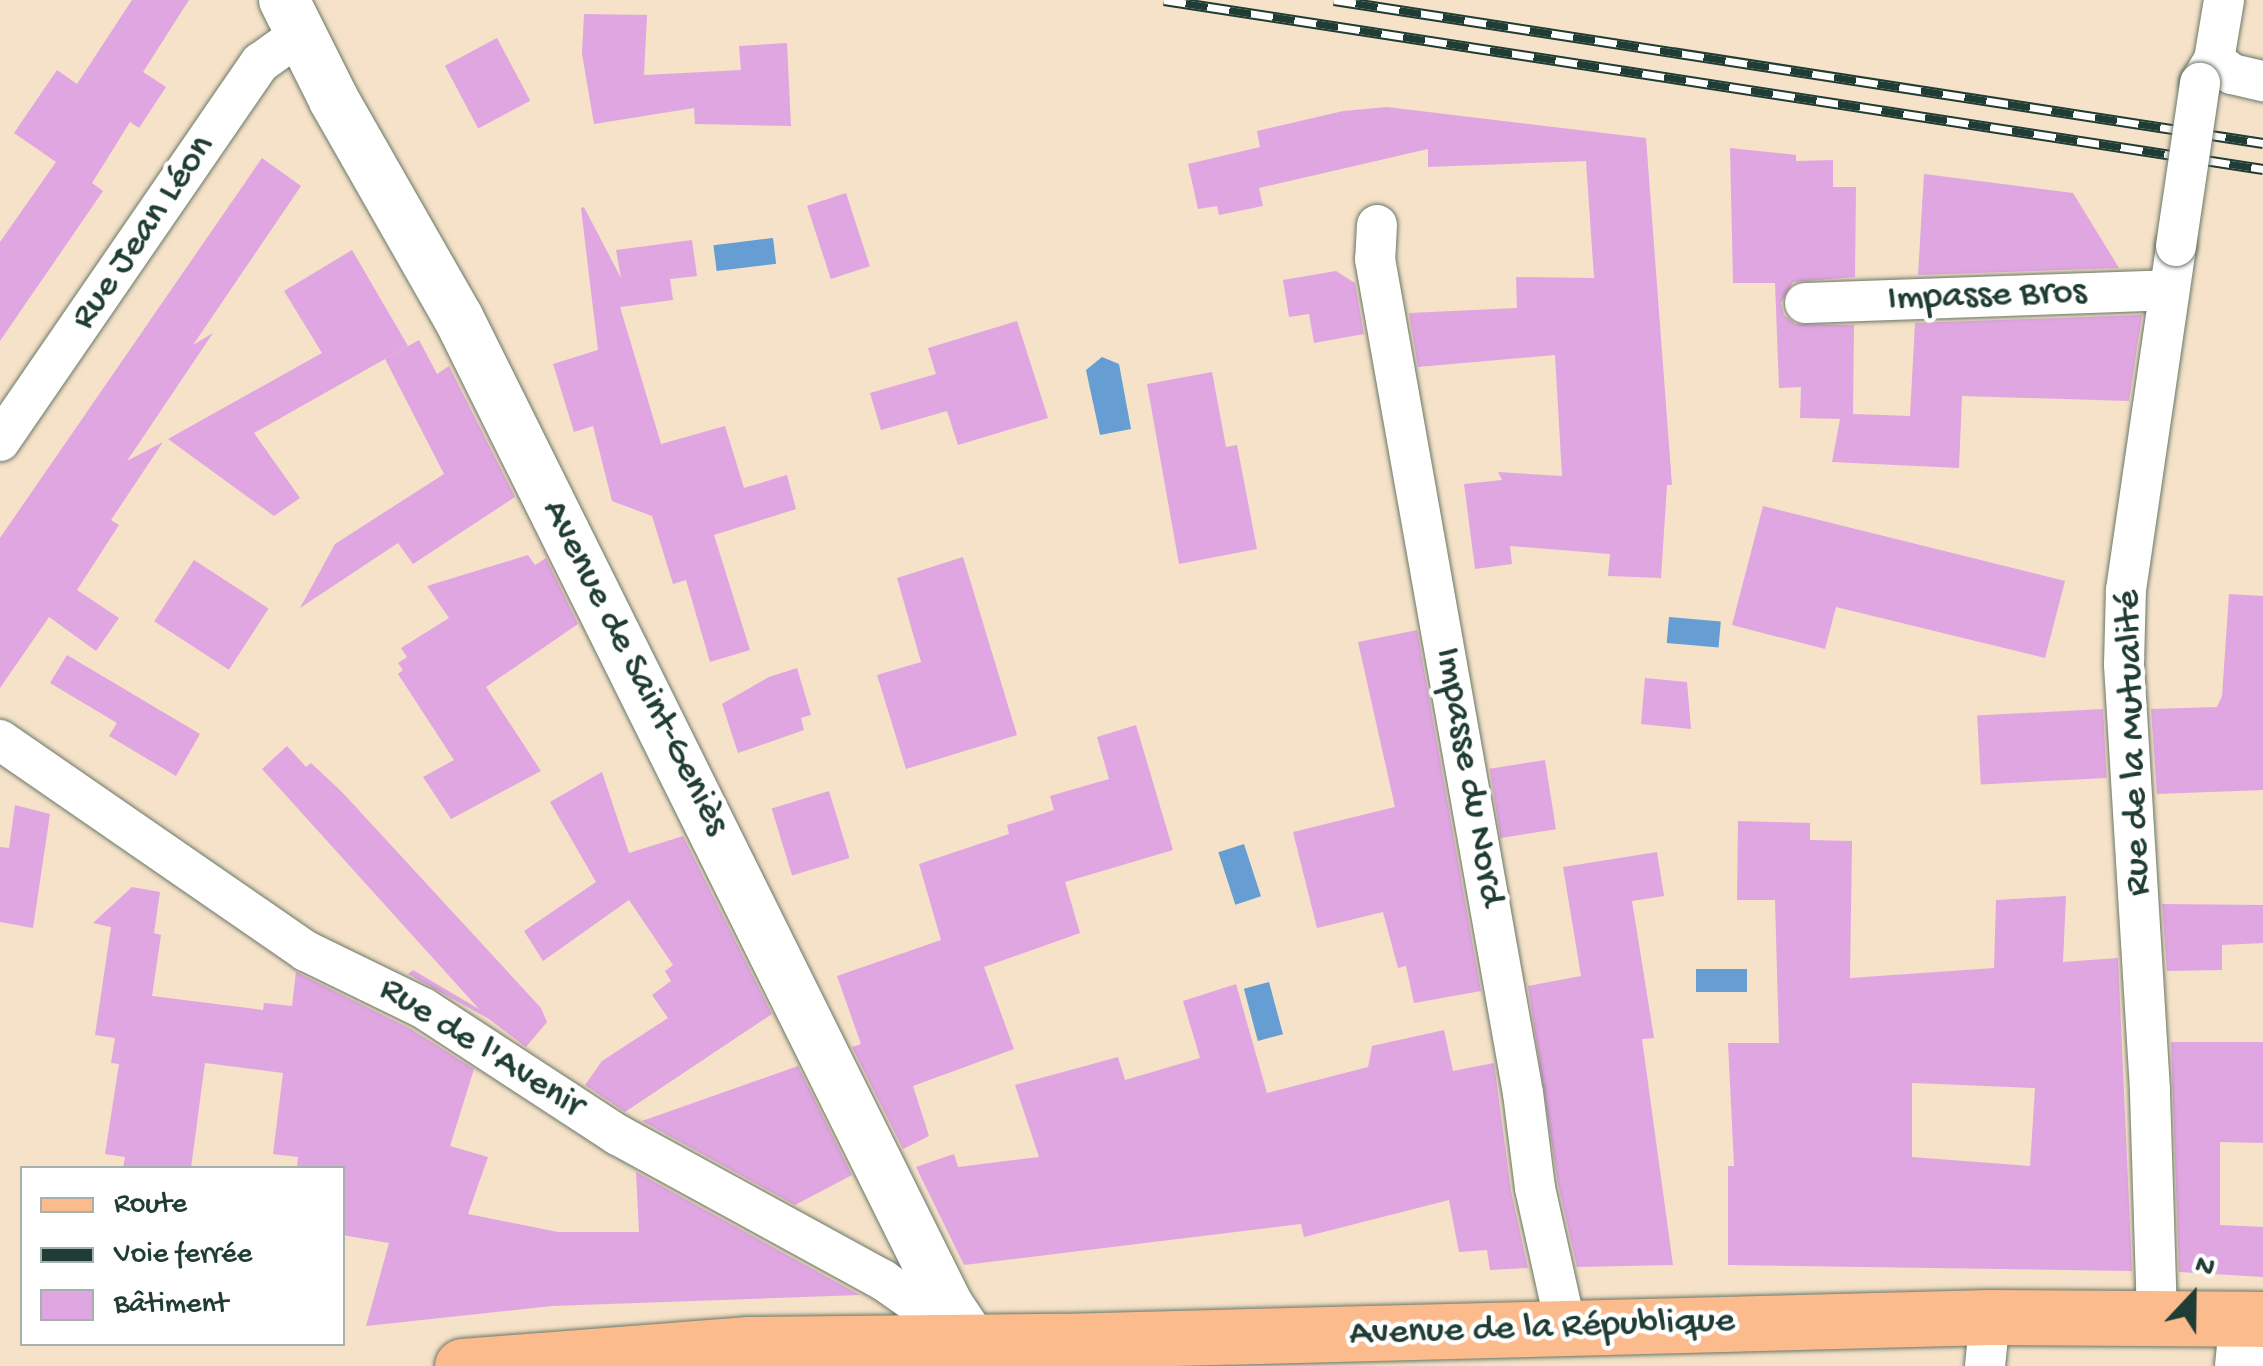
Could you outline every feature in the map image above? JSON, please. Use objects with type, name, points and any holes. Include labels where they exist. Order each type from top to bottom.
[{"type":"main road","name":"Avenue de la République","points":[[462,1366],[748,1344],[980,1354],[1379,1350],[1566,1328],[1987,1342],[2157,1316],[2249,1334]]},
{"type":"street","name":"Rue de la Mutualité","points":[[2157,1316],[2149,1072],[2124,664],[2126,590],[2176,246],[2224,0]]},
{"type":"street","name":"Rue Jean Léon","points":[[0,441],[292,17]]},
{"type":"street","name":"Avenue de Saint-Geniès","points":[[292,17],[458,318],[948,1305],[980,1354]]},
{"type":"street","points":[[2207,72],[2263,80]]},
{"type":"street","name":"Impasse du Nord","points":[[1377,225],[1378,278],[1520,1073],[1536,1188],[1566,1328]]},
{"type":"street","name":"Impasse Bros","points":[[1805,303],[2169,290]]},
{"type":"street","name":"Rue de l'Avenir","points":[[0,740],[306,951],[423,1008],[618,1134],[883,1280],[980,1354]]},
{"type":"water","points":[[773,238],[776,264],[717,271],[713,245]]},
{"type":"water","points":[[1102,357],[1119,364],[1131,429],[1100,435],[1086,370]]},
{"type":"water","points":[[1669,617],[1721,622],[1719,647],[1667,643]]},
{"type":"water","points":[[1244,844],[1261,896],[1235,905],[1218,852]]},
{"type":"water","points":[[1696,969],[1747,969],[1747,992],[1696,992]]},
{"type":"water","points":[[1269,982],[1283,1034],[1258,1041],[1244,989]]},
{"type":"building","points":[[132,0],[189,0],[143,72],[166,87],[139,128],[130,122],[92,183],[103,191],[0,341],[0,242],[56,162],[14,133],[57,70],[77,84]]},
{"type":"building","points":[[584,14],[647,15],[644,75],[741,70],[739,46],[787,43],[791,126],[695,124],[694,108],[594,124],[582,54]]},
{"type":"building","points":[[497,38],[530,101],[478,128],[445,66]]},
{"type":"building","points":[[1387,107],[1646,138],[1672,485],[1667,485],[1661,578],[1608,576],[1610,554],[1510,546],[1512,564],[1475,569],[1464,484],[1502,480],[1498,472],[1562,476],[1555,355],[1418,367],[1409,313],[1517,308],[1516,277],[1594,278],[1586,161],[1428,167],[1428,149],[1259,188],[1263,206],[1219,215],[1217,206],[1198,209],[1188,164],[1260,147],[1257,131],[1343,111]]},
{"type":"building","points":[[1730,148],[1796,155],[1796,161],[1833,160],[1833,187],[1856,187],[1855,277],[1793,282],[1781,303],[1784,315],[1795,324],[1854,325],[1853,414],[1910,416],[1915,323],[2142,315],[2129,401],[1962,396],[1959,468],[1832,462],[1840,419],[1800,418],[1801,387],[1779,388],[1775,283],[1733,283]]},
{"type":"building","points":[[262,158],[301,186],[193,345],[213,333],[127,461],[163,442],[111,520],[119,525],[77,590],[119,618],[96,651],[49,617],[0,688],[0,538]]},
{"type":"building","points":[[1924,174],[2073,193],[2119,268],[1918,275]]},
{"type":"building","points":[[846,193],[870,266],[831,279],[807,206]]},
{"type":"building","points":[[584,207],[621,278],[616,250],[692,240],[697,276],[670,279],[673,300],[620,307],[661,444],[725,426],[744,488],[787,475],[796,509],[714,535],[750,650],[710,662],[686,580],[673,584],[652,516],[612,501],[593,426],[574,432],[553,364],[598,350],[581,208]]},
{"type":"building","points":[[352,250],[408,346],[254,433],[300,498],[274,516],[168,439],[322,353],[284,291]]},
{"type":"building","points":[[1336,271],[1355,283],[1364,334],[1314,343],[1309,314],[1289,317],[1283,280]]},
{"type":"building","points":[[1017,321],[1048,418],[958,445],[947,411],[881,430],[870,393],[936,374],[928,348]]},
{"type":"building","points":[[419,340],[437,374],[449,366],[515,497],[413,564],[398,543],[300,608],[335,544],[444,474],[385,359]]},
{"type":"building","points":[[1212,372],[1226,447],[1237,445],[1257,549],[1179,564],[1147,384]]},
{"type":"building","points":[[1763,506],[2065,581],[2045,658],[1836,607],[1825,649],[1732,625]]},
{"type":"building","points":[[528,555],[535,565],[546,558],[578,624],[486,687],[541,771],[451,819],[423,777],[454,760],[398,674],[403,670],[398,663],[407,657],[401,648],[449,618],[427,586]]},
{"type":"building","points":[[963,557],[1017,735],[906,769],[877,675],[921,662],[897,578]]},
{"type":"building","points":[[194,560],[269,608],[229,670],[154,621]]},
{"type":"building","points":[[2229,594],[2263,596],[2263,790],[2157,794],[2151,709],[2217,707],[2222,696]]},
{"type":"building","points":[[1417,630],[1481,991],[1414,1003],[1406,966],[1398,968],[1383,912],[1317,928],[1293,832],[1395,807],[1358,642]]},
{"type":"building","points":[[67,655],[200,734],[176,776],[109,736],[117,723],[50,683]]},
{"type":"building","points":[[797,668],[811,715],[801,718],[804,730],[738,753],[722,704],[769,677]]},
{"type":"building","points":[[1645,678],[1687,682],[1691,729],[1641,724]]},
{"type":"building","points":[[2103,709],[2107,778],[1981,784],[1977,716]]},
{"type":"building","points":[[1136,725],[1173,850],[1065,882],[1080,933],[984,967],[1014,1049],[913,1086],[929,1136],[903,1149],[852,1047],[861,1044],[837,976],[941,940],[919,864],[1009,834],[1007,825],[1054,810],[1050,796],[1109,779],[1097,737]]},
{"type":"building","points":[[287,746],[306,767],[311,763],[342,792],[541,1008],[547,1022],[526,1047],[489,1019],[408,974],[413,970],[479,1009],[262,769]]},
{"type":"building","points":[[1545,760],[1556,829],[1501,838],[1490,769]]},
{"type":"building","points":[[602,772],[629,853],[683,836],[772,1014],[625,1112],[585,1085],[602,1061],[668,1018],[652,995],[671,981],[665,971],[673,965],[629,900],[543,961],[524,931],[596,882],[550,802]]},
{"type":"building","points":[[829,791],[849,858],[792,875],[772,809]]},
{"type":"building","points":[[15,805],[50,814],[33,928],[0,922],[0,847],[9,848]]},
{"type":"building","points":[[1738,821],[1810,823],[1810,840],[1852,841],[1850,978],[1994,968],[1996,900],[2066,896],[2063,962],[2118,958],[2132,1271],[1728,1265],[1728,1166],[1734,1166],[1728,1043],[1779,1043],[1775,900],[1737,900]],"holes":[[[1912,1083],[2035,1088],[2030,1166],[1912,1157]]]},
{"type":"building","points":[[1657,852],[1664,896],[1632,901],[1654,1038],[1642,1039],[1673,1265],[1577,1267],[1558,1184],[1528,986],[1581,976],[1563,867]]},
{"type":"building","points":[[132,887],[160,892],[154,933],[161,935],[152,996],[263,1010],[264,1003],[292,1006],[296,972],[411,1029],[474,1069],[450,1146],[488,1157],[468,1214],[558,1232],[639,1232],[636,1172],[860,1295],[552,1306],[366,1326],[389,1243],[345,1236],[345,1166],[297,1166],[298,1157],[273,1154],[283,1073],[205,1063],[191,1166],[123,1166],[125,1157],[105,1154],[119,1064],[111,1063],[115,1038],[95,1035],[111,927],[93,923]]},
{"type":"building","points":[[2162,904],[2263,905],[2263,943],[2222,945],[2222,970],[2167,971]]},
{"type":"building","points":[[1236,984],[1267,1093],[1368,1067],[1372,1046],[1444,1030],[1453,1071],[1494,1063],[1511,1191],[1528,1268],[1490,1270],[1487,1250],[1459,1252],[1449,1200],[1304,1237],[1301,1224],[964,1265],[916,1167],[954,1154],[958,1167],[1039,1157],[1015,1085],[1118,1057],[1125,1080],[1200,1058],[1183,1001]]},
{"type":"building","points":[[2171,1042],[2263,1042],[2263,1143],[2220,1142],[2220,1225],[2263,1227],[2263,1277],[2179,1272]]},
{"type":"building","points":[[798,1066],[852,1175],[795,1205],[642,1121]]},
{"type":"railway","points":[[1164,0],[2263,169]]},
{"type":"railway","points":[[1334,0],[2263,143]]}]
